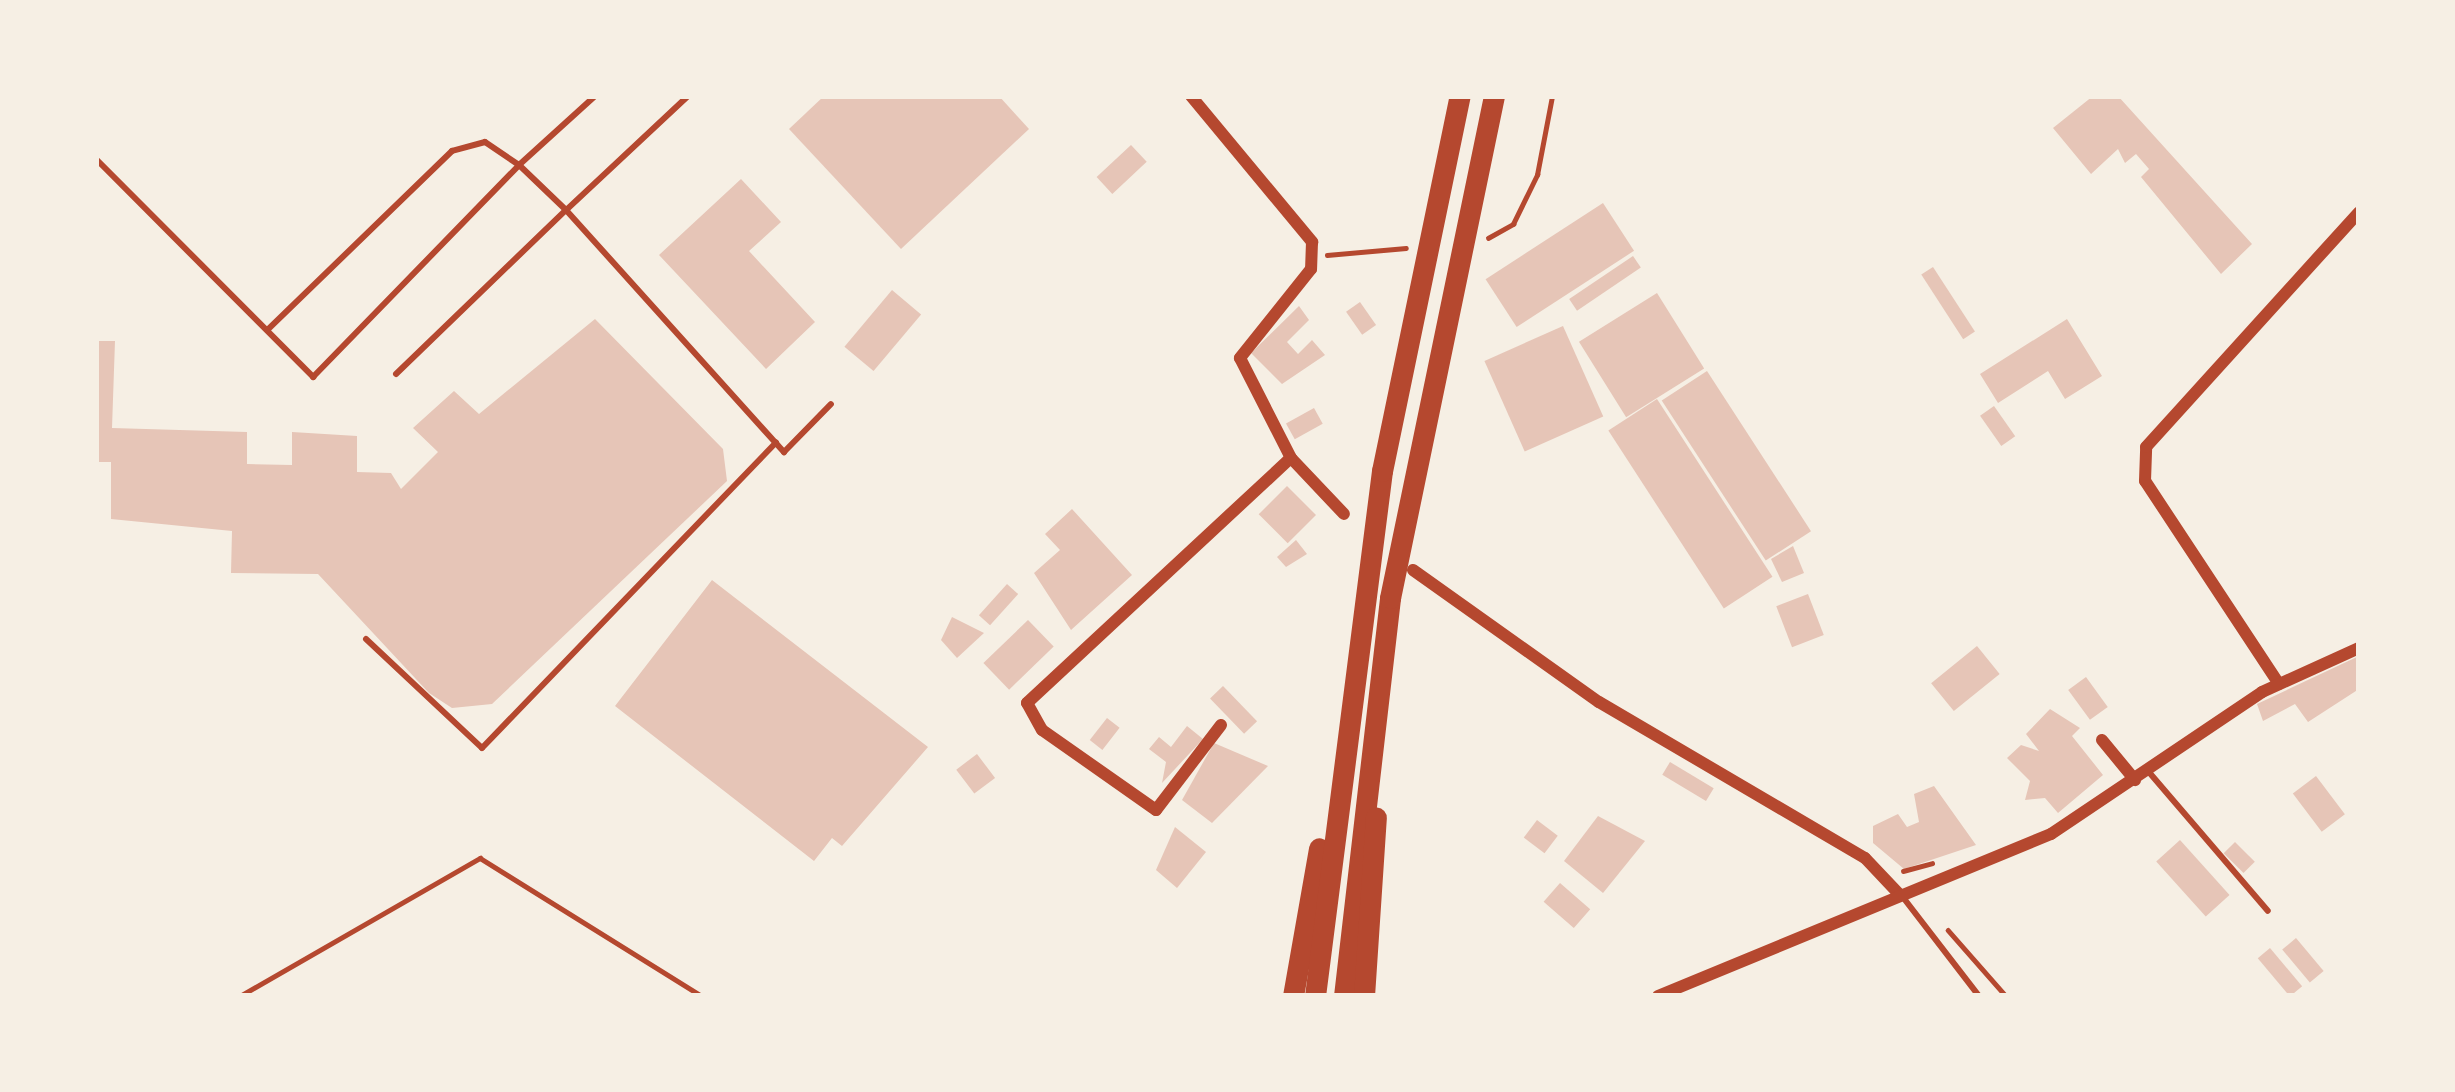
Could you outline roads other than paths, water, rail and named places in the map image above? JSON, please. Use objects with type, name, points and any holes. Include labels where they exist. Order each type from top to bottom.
[{"type":"highway","points":[[1293,996],[1363,593],[1460,96]]},
{"type":"highway","points":[[1344,996],[1390,598],[1472,175],[1494,96]]},
{"type":"highway","points":[[1315,996],[1363,593]]},
{"type":"highway","points":[[1364,996],[1390,598]]},
{"type":"street","points":[[1191,96],[1312,242],[1311,269],[1240,358],[1291,458],[1344,514]]},
{"type":"street","points":[[2279,683],[2145,481],[2146,447],[2359,212]]},
{"type":"street","points":[[1220,724],[1156,810],[1042,730],[1028,703],[1291,458]]},
{"type":"street","points":[[1413,571],[1599,702],[1865,858],[1899,894]]},
{"type":"street","points":[[1658,996],[2050,834],[2279,683],[2359,648]]},
{"type":"street","points":[[2102,740],[2135,780]]},
{"type":"lane","points":[[96,159],[313,377],[520,165],[595,96]]},
{"type":"lane","points":[[396,374],[688,96]]},
{"type":"lane","points":[[267,330],[452,151],[485,142],[520,165],[566,211],[784,452],[831,404]]},
{"type":"lane","points":[[366,639],[482,748],[776,443]]},
{"type":"lane","points":[[2148,770],[2268,911]]},
{"type":"lane","points":[[1899,894],[1979,996]]}]
